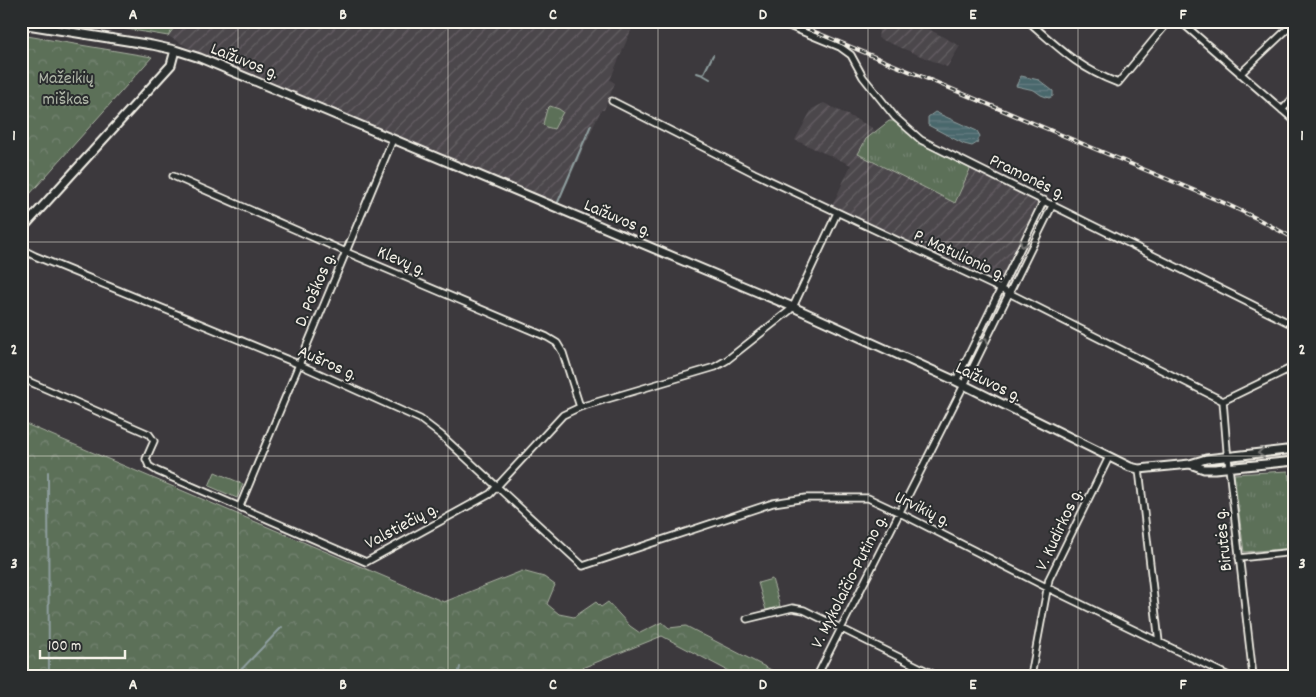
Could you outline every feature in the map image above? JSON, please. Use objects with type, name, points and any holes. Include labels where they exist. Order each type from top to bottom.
[{"type":"main road","name":"Laižuvos g.","points":[[21,24],[175,50],[200,58],[793,307],[956,381],[1130,467],[1190,464]]},
{"type":"main road","points":[[21,230],[171,65],[175,50]]},
{"type":"main road","points":[[1190,464],[1206,459],[1295,450]]},
{"type":"main road","points":[[1190,464],[1204,469],[1295,461]]},
{"type":"street","name":"Pramonės g.","points":[[777,21],[840,47],[851,55],[864,77],[895,117],[921,140],[1295,326]]},
{"type":"street","points":[[1028,21],[1081,66],[1118,83],[1169,21]]},
{"type":"street","points":[[1180,21],[1295,121]]},
{"type":"street","points":[[1240,74],[1295,22]]},
{"type":"street","points":[[1282,110],[1295,96]]},
{"type":"street","name":"P. Matulionio g.","points":[[612,101],[837,212],[1001,289],[1223,401]]},
{"type":"street","name":"D. Poškos g.","points":[[240,506],[393,138]]},
{"type":"street","name":"Klevų g.","points":[[173,176],[547,337],[557,343],[563,353],[580,407]]},
{"type":"street","points":[[956,381],[1044,200]]},
{"type":"street","name":"V. Mykolaičio-Putino g.","points":[[817,676],[840,627],[964,385],[1052,204]]},
{"type":"street","points":[[793,307],[837,212]]},
{"type":"street","name":"Aušros g.","points":[[21,249],[298,364],[420,419],[441,435],[584,566]]},
{"type":"street","name":"Valstiečių g.","points":[[21,378],[149,434],[154,441],[146,459],[149,466],[366,562],[490,494],[499,487],[563,415],[580,407],[715,367],[740,350],[793,307]]},
{"type":"street","points":[[1223,401],[1295,366]]},
{"type":"street","name":"Birutės g.","points":[[1223,401],[1253,676]]},
{"type":"street","name":"V. Kudirkos g.","points":[[1032,675],[1049,579],[1109,457]]},
{"type":"street","points":[[1139,468],[1159,642]]},
{"type":"street","name":"Urvikių g.","points":[[584,566],[773,503],[789,500],[868,498],[900,512],[1048,588],[1229,676]]},
{"type":"street","points":[[1239,558],[1295,552]]},
{"type":"street","points":[[747,619],[792,608],[804,610],[933,674]]},
{"type":"shaded area","points":[[179,21],[635,21],[610,80],[615,83],[604,110],[601,110],[558,204],[200,54],[168,36]]},
{"type":"shaded area","points":[[783,21],[796,21],[1225,201],[1295,236],[1295,241],[1223,205]]},
{"type":"shaded area","points":[[858,21],[914,21],[960,46],[947,67],[878,38],[879,31]]},
{"type":"shaded area","points":[[824,103],[871,127],[875,131],[866,139],[955,203],[971,167],[1039,201],[1040,203],[1001,283],[996,285],[832,206],[851,165],[795,140],[812,109]]},
{"type":"green space","name":"Mažeikių miškas","points":[[79,21],[179,21],[168,36]]},
{"type":"green space","name":"Mažeikių miškas","points":[[21,35],[152,57],[21,204]]},
{"type":"green space","points":[[550,106],[563,112],[554,129],[543,124],[547,109]]},
{"type":"green space","points":[[889,121],[893,121],[921,142],[971,167],[955,203],[858,154],[866,139]]},
{"type":"green space","points":[[21,422],[444,602],[522,571],[544,577],[555,585],[547,604],[559,614],[574,617],[596,602],[601,607],[608,602],[630,626],[640,633],[662,622],[669,628],[686,626],[783,676],[738,676],[662,636],[562,676],[21,676]]},
{"type":"green space","points":[[1288,471],[1289,480],[1295,479],[1295,548],[1244,552],[1234,474]]},
{"type":"green space","points":[[215,472],[243,484],[237,498],[209,486]]},
{"type":"green space","points":[[772,579],[780,606],[766,610],[758,583]]},
{"type":"water","points":[[1021,76],[1039,80],[1053,91],[1053,96],[1049,98],[1034,90],[1016,86]]},
{"type":"water","points":[[935,112],[977,131],[980,136],[977,143],[972,146],[964,144],[928,125],[928,117]]},
{"type":"waterway","points":[[710,79],[703,75],[713,55]]},
{"type":"waterway","points":[[697,73],[703,75]]},
{"type":"waterway","points":[[558,202],[591,125]]},
{"type":"waterway","points":[[48,472],[49,676]]},
{"type":"waterway","points":[[235,676],[282,627]]},
{"type":"waterway","points":[[458,676],[460,667]]},
{"type":"waterway","points":[[663,676],[678,671],[698,676]]},
{"type":"waterway","points":[[540,676],[552,676]]},
{"type":"railway","points":[[789,21],[1222,202],[1295,239]]}]
